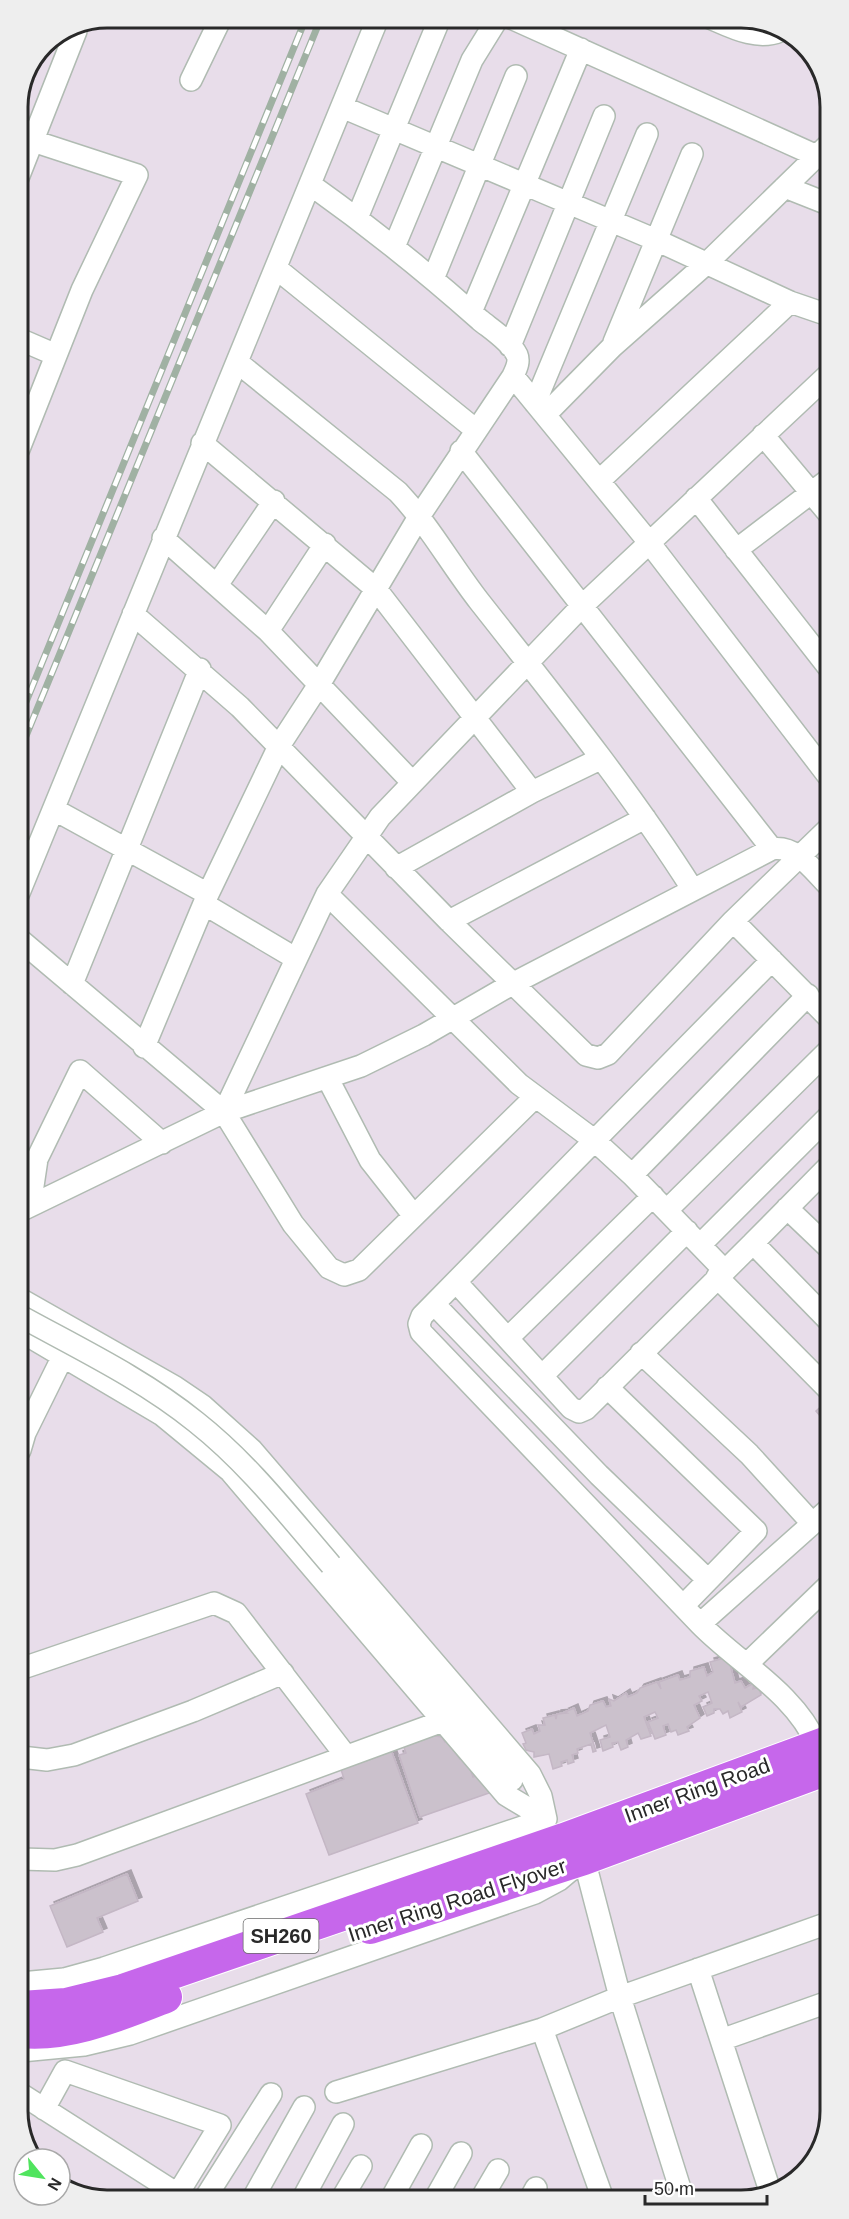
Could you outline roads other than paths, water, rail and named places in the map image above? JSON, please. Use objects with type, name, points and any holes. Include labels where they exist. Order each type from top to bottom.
[{"type":"highway","name":"Inner Ring Road","points":[[555,1847],[820,1764]]},
{"type":"highway","name":"Inner Ring Road Flyover","points":[[29,2006],[66,2004],[123,1990],[555,1847]]},
{"type":"highway","name":"Inner Ring Road Flyover","points":[[29,2032],[37,2033],[106,2019],[273,1959],[555,1847]]},
{"type":"street","points":[[191,80],[216,29]]},
{"type":"street","points":[[29,870],[163,538],[277,269],[374,29]]},
{"type":"street","points":[[357,218],[435,29]]},
{"type":"street","points":[[394,247],[471,60],[491,29]]},
{"type":"street","points":[[546,29],[581,49],[820,150]]},
{"type":"street","points":[[738,29],[745,32],[766,33]]},
{"type":"street","points":[[29,151],[74,36]]},
{"type":"street","points":[[471,312],[581,49]]},
{"type":"street","points":[[433,279],[516,76]]},
{"type":"street","points":[[342,107],[707,262],[790,302],[820,312]]},
{"type":"street","points":[[510,346],[604,116]]},
{"type":"street","points":[[540,409],[610,220],[647,134]]},
{"type":"street","points":[[29,424],[82,291],[137,175],[33,141]]},
{"type":"street","points":[[540,409],[707,262],[820,153]]},
{"type":"street","points":[[612,347],[692,154]]},
{"type":"street","points":[[144,1047],[206,899],[279,746],[320,683],[420,515],[513,376],[518,365],[517,355],[510,346],[471,312],[394,247],[311,185]]},
{"type":"street","points":[[784,187],[820,201]]},
{"type":"street","points":[[277,269],[476,430]]},
{"type":"street","points":[[599,481],[790,302]]},
{"type":"street","points":[[29,344],[56,355]]},
{"type":"street","points":[[237,362],[398,492],[420,515],[455,570],[645,818],[693,891]]},
{"type":"street","points":[[513,376],[648,541],[820,765]]},
{"type":"street","points":[[224,1112],[327,894],[365,836],[411,781],[581,607],[648,541],[820,382]]},
{"type":"street","points":[[763,435],[820,486]]},
{"type":"street","points":[[202,443],[274,501],[376,589],[532,792]]},
{"type":"street","points":[[461,451],[772,849]]},
{"type":"street","points":[[736,550],[820,488]]},
{"type":"street","points":[[696,498],[820,657]]},
{"type":"street","points":[[217,585],[274,501]]},
{"type":"street","points":[[163,538],[268,631],[411,781]]},
{"type":"street","points":[[268,631],[325,544]]},
{"type":"street","points":[[133,614],[200,669],[279,746],[512,984],[586,1054],[598,1058],[608,1054],[733,921],[820,836]]},
{"type":"street","points":[[72,984],[129,850],[200,669]]},
{"type":"street","points":[[396,868],[532,792],[600,759]]},
{"type":"street","points":[[55,810],[129,850],[295,958]]},
{"type":"street","points":[[448,921],[645,818]]},
{"type":"street","points":[[29,1207],[224,1112],[328,1079],[361,1066],[512,984],[772,849],[784,847],[799,856],[820,877]]},
{"type":"street","points":[[327,894],[451,1018],[536,1097],[594,1140],[632,1175],[693,1238],[721,1274],[820,1380]]},
{"type":"street","points":[[733,921],[820,1008]]},
{"type":"street","points":[[29,948],[224,1112],[293,1224],[329,1268],[344,1275],[359,1270],[536,1097]]},
{"type":"street","points":[[772,960],[422,1316],[419,1323],[421,1332],[700,1624],[732,1654],[748,1663],[802,1718],[820,1751]]},
{"type":"street","points":[[632,1175],[808,995]]},
{"type":"street","points":[[508,1338],[820,1058]]},
{"type":"street","points":[[29,1192],[37,1159],[80,1071],[162,1143]]},
{"type":"street","points":[[328,1079],[370,1160],[414,1216]]},
{"type":"street","points":[[543,1375],[820,1125]]},
{"type":"street","points":[[456,1282],[571,1408],[579,1412],[820,1178]]},
{"type":"street","points":[[787,1208],[820,1239]]},
{"type":"street","points":[[753,1243],[820,1312]]},
{"type":"street","points":[[29,1304],[176,1387],[203,1406],[252,1450],[530,1774],[541,1796],[555,1847],[620,1997],[680,2190]]},
{"type":"street","points":[[434,1304],[599,1475],[708,1580]]},
{"type":"street","points":[[29,1321],[125,1374],[196,1421],[250,1471],[331,1565],[555,1847],[559,1880],[535,1893],[130,2034],[84,2045],[29,2050]]},
{"type":"street","points":[[29,1424],[76,1329]]},
{"type":"street","points":[[29,1336],[162,1415],[230,1471],[506,1795],[555,1847]]},
{"type":"street","points":[[642,1353],[748,1454],[812,1523]]},
{"type":"street","points":[[607,1387],[756,1531],[683,1606]]},
{"type":"street","points":[[700,1624],[820,1516]]},
{"type":"street","points":[[748,1663],[820,1594]]},
{"type":"street","points":[[29,1666],[214,1603],[236,1613],[346,1756]]},
{"type":"street","points":[[29,1757],[47,1760],[74,1755],[193,1711],[284,1673]]},
{"type":"street","points":[[29,1859],[55,1860],[77,1855],[443,1721]]},
{"type":"street","points":[[29,1982],[64,1979],[555,1847]]},
{"type":"street","points":[[336,2092],[542,2029],[620,1997],[820,1926]]},
{"type":"street","points":[[699,1969],[768,2185]]},
{"type":"street","points":[[722,2040],[820,2005]]},
{"type":"street","points":[[542,2029],[600,2190]]},
{"type":"street","points":[[44,2109],[65,2071],[220,2125],[184,2190]]},
{"type":"street","points":[[210,2190],[271,2094]]},
{"type":"street","points":[[29,2099],[168,2190]]},
{"type":"street","points":[[258,2190],[304,2108]]},
{"type":"street","points":[[307,2190],[343,2124]]},
{"type":"street","points":[[396,2190],[421,2145]]},
{"type":"street","points":[[440,2190],[461,2153]]},
{"type":"street","points":[[347,2190],[361,2166]]},
{"type":"street","points":[[486,2190],[498,2170]]},
{"type":"railway","points":[[29,695],[301,29]]},
{"type":"railway","points":[[29,729],[316,29]]}]
